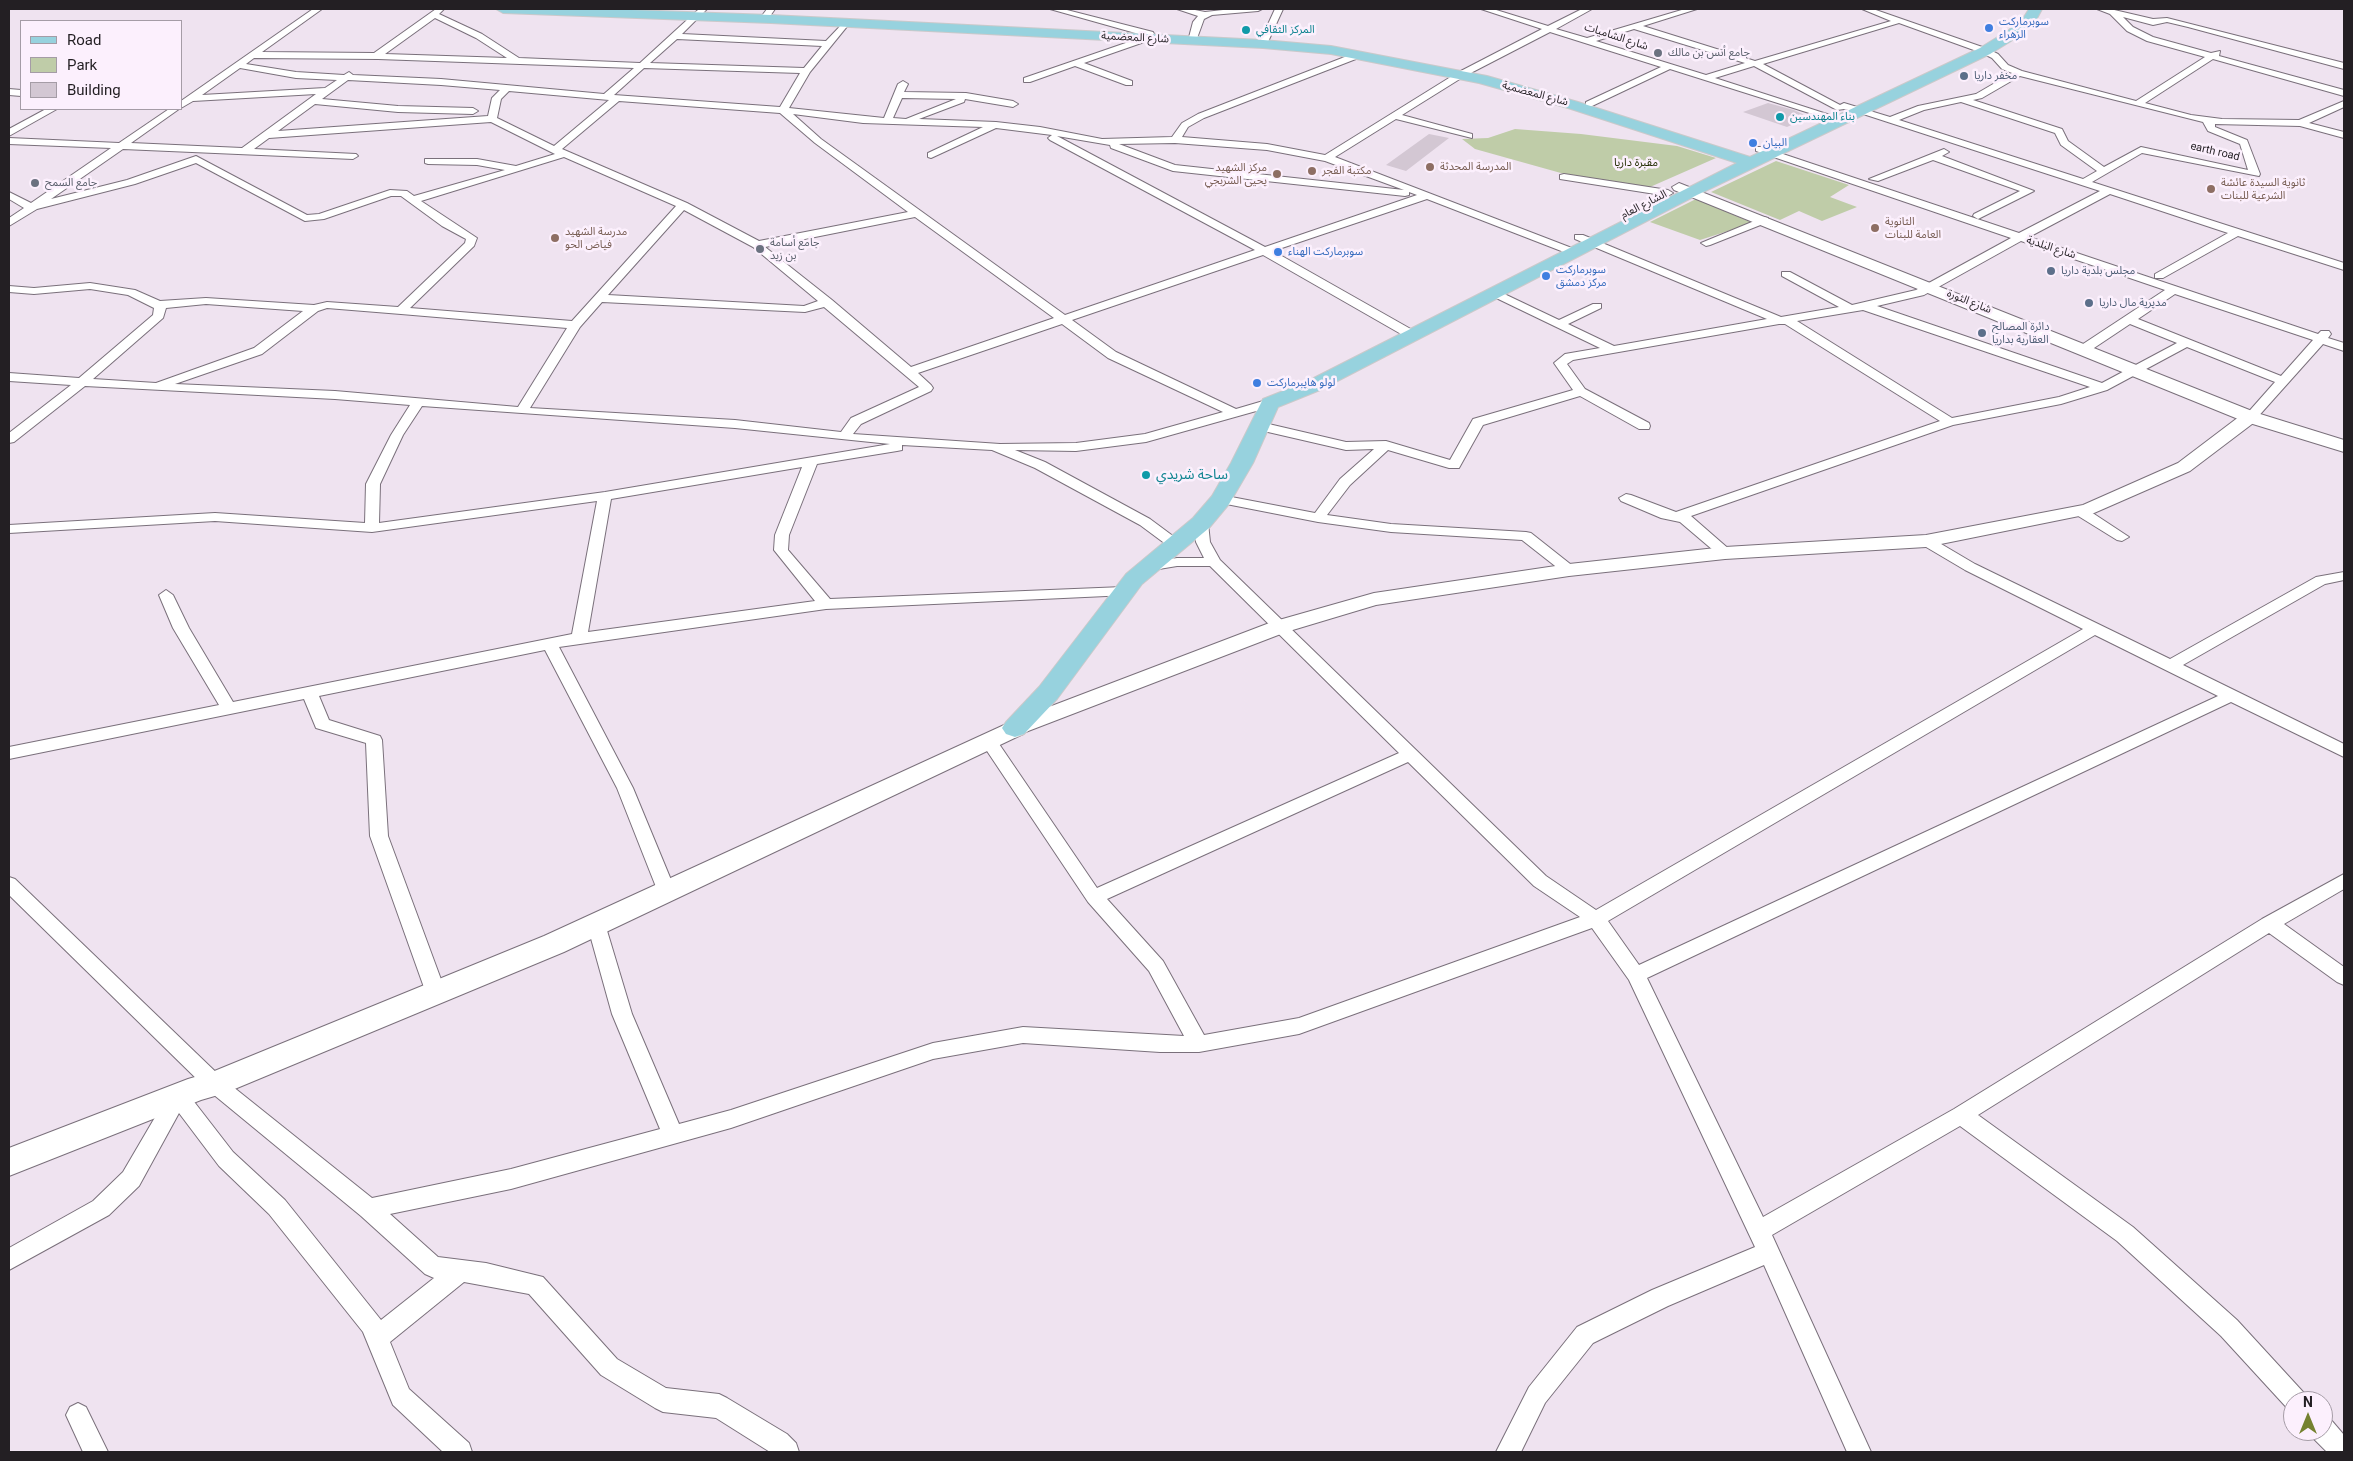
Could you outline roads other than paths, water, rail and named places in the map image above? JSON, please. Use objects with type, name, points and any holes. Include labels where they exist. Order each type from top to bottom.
[{"type":"main road","name":"شارع المعضمية","points":[[503,9],[768,13],[847,22]]},
{"type":"main road","name":"شارع المعضمية","points":[[582,9],[699,13],[847,22],[1193,38],[1331,50],[1463,74],[1497,78],[1764,154]]},
{"type":"main road","name":"الشارع العام","points":[[1978,49],[2016,9]]},
{"type":"main road","name":"الشارع العام","points":[[1405,332],[1679,190],[1764,154],[1842,110],[2014,33],[2030,19],[2035,9]]},
{"type":"main road","name":"شارع المعضمية","points":[[1263,43],[1359,53],[1463,74],[1573,105],[1764,154]]},
{"type":"main road","name":"الشارع العام","points":[[1764,154],[1842,110]]},
{"type":"main road","name":"الشارع العام","points":[[1576,245],[1679,190]]},
{"type":"main road","name":"شارع الثورة","points":[[1679,190],[1764,220],[2250,417],[2344,446]]},
{"type":"main road","points":[[9,1162],[178,1096],[215,1084],[436,993],[596,924],[989,742],[1015,728],[1048,693],[1123,592],[1147,567],[1201,523],[1221,499],[1242,463],[1270,403],[1313,386],[1405,332],[1494,293],[1576,245]]},
{"type":"street","points":[[186,98],[239,65],[318,9]]},
{"type":"street","points":[[1054,9],[1148,36]]},
{"type":"street","points":[[1181,9],[1206,15]]},
{"type":"street","points":[[1193,38],[1198,19],[1206,15],[1258,9]]},
{"type":"street","points":[[1263,43],[1279,9]]},
{"type":"street","name":"شارع الشاميات","points":[[1485,9],[1670,66],[1842,110]]},
{"type":"street","points":[[1327,158],[1463,74],[1588,9]]},
{"type":"street","points":[[1589,40],[1693,9]]},
{"type":"street","points":[[2101,9],[2153,22],[2167,20],[2344,66]]},
{"type":"street","points":[[1873,10],[1995,56],[2005,67],[2019,73],[2191,118],[2222,122],[2300,123],[2344,135]]},
{"type":"street","points":[[1656,11],[1672,15]]},
{"type":"street","points":[[244,152],[437,12],[517,60]]},
{"type":"street","points":[[2113,12],[2130,29],[2150,39],[2344,93]]},
{"type":"street","points":[[606,97],[699,13]]},
{"type":"street","points":[[1709,77],[1898,21]]},
{"type":"street","points":[[783,110],[806,72],[847,22]]},
{"type":"street","points":[[1633,26],[1756,64],[1842,110],[1890,120],[2344,267]]},
{"type":"street","points":[[675,36],[829,44]]},
{"type":"street","points":[[1027,80],[1078,64],[1148,36]]},
{"type":"street","points":[[2136,104],[2210,56],[2223,50]]},
{"type":"street","points":[[254,54],[517,60],[806,72]]},
{"type":"street","points":[[1175,140],[1185,125],[1201,116],[1358,55]]},
{"type":"street","points":[[1078,64],[1129,83]]},
{"type":"street","points":[[239,65],[296,75],[508,88],[783,110],[887,121],[1040,130],[1102,142],[1173,168],[1427,195]]},
{"type":"street","points":[[1589,104],[1670,66]]},
{"type":"street","points":[[1890,120],[1921,108],[1979,96],[2019,73]]},
{"type":"street","points":[[887,121],[904,84]]},
{"type":"street","points":[[493,115],[497,98],[508,88]]},
{"type":"street","points":[[186,98],[328,91]]},
{"type":"street","points":[[898,95],[968,97],[1013,104]]},
{"type":"street","points":[[904,122],[968,97]]},
{"type":"street","points":[[413,200],[518,169],[560,152],[617,98]]},
{"type":"street","points":[[1963,100],[2059,131],[2064,143],[2104,170]]},
{"type":"street","points":[[313,101],[493,115],[560,152],[683,205],[757,244],[828,302],[927,388],[856,421],[844,437]]},
{"type":"street","points":[[2300,123],[2344,104]]},
{"type":"street","points":[[9,133],[50,110]]},
{"type":"street","points":[[9,223],[174,110]]},
{"type":"street","points":[[783,110],[818,141],[1112,355],[1234,413]]},
{"type":"street","points":[[267,135],[493,115]]},
{"type":"street","points":[[1395,116],[1469,136]]},
{"type":"street","name":"earth road","points":[[2083,183],[2141,150],[2256,174],[2244,142],[2211,129],[2210,124],[2191,118]]},
{"type":"street","points":[[930,155],[996,126]]},
{"type":"street","points":[[1040,130],[1264,251],[1405,332]]},
{"type":"street","points":[[1102,142],[1175,140],[1224,142],[1266,147],[1327,158],[1784,320],[1950,422]]},
{"type":"street","points":[[9,141],[352,156]]},
{"type":"street","points":[[1874,179],[1934,158],[1961,143]]},
{"type":"street","name":"شارع البلدية","points":[[1764,154],[1804,154],[2175,289],[2323,336],[2344,340]]},
{"type":"street","name":"شارع البلدية","points":[[1764,154],[2159,276],[2323,336],[2344,347]]},
{"type":"street","points":[[1934,158],[2029,191],[1978,216]]},
{"type":"street","points":[[9,195],[31,207],[130,182],[164,172],[196,159],[305,218],[320,217],[390,192],[403,193],[446,224],[472,238],[470,244],[401,311]]},
{"type":"street","points":[[428,161],[477,162],[518,169]]},
{"type":"street","points":[[1564,177],[1679,190]]},
{"type":"street","points":[[1644,426],[1581,392],[1560,363],[1568,358],[1858,307],[1920,293],[2108,191]]},
{"type":"street","points":[[909,372],[1427,195]]},
{"type":"street","points":[[522,411],[575,325],[683,205]]},
{"type":"street","points":[[757,244],[917,212]]},
{"type":"street","points":[[1706,243],[1764,220]]},
{"type":"street","points":[[2159,276],[2237,232]]},
{"type":"street","points":[[1786,274],[1858,307],[2103,387]]},
{"type":"street","points":[[9,289],[34,291],[90,286],[131,292],[158,305],[206,301],[314,308],[327,305],[575,325]]},
{"type":"street","points":[[2084,349],[2175,289]]},
{"type":"street","points":[[1494,293],[1613,350]]},
{"type":"street","points":[[599,298],[805,309],[828,302]]},
{"type":"street","points":[[9,439],[82,382],[159,316],[160,306],[158,305]]},
{"type":"street","points":[[1559,324],[1597,306]]},
{"type":"street","points":[[154,387],[258,351],[314,308]]},
{"type":"street","points":[[2130,320],[2282,381]]},
{"type":"street","points":[[1015,728],[1279,627],[1374,599],[1570,570],[1725,553],[1926,541],[2080,511],[2184,467],[2250,417],[2323,336]]},
{"type":"street","points":[[1725,553],[1681,515],[1950,422],[2061,400],[2103,387],[2186,343]]},
{"type":"street","points":[[9,377],[154,387],[335,395],[522,411],[736,424],[844,437],[994,446],[1076,447],[1138,439],[1270,403]]},
{"type":"street","points":[[1260,426],[1346,446],[1386,445],[1454,465],[1478,422],[1581,392]]},
{"type":"street","points":[[372,528],[373,484],[396,435],[418,402]]},
{"type":"street","points":[[9,529],[215,518],[372,528],[605,496],[926,442]]},
{"type":"street","points":[[1318,518],[1345,482],[1386,445]]},
{"type":"street","points":[[994,446],[1040,465],[1145,522],[1176,545]]},
{"type":"street","points":[[810,462],[782,535],[781,550],[826,604]]},
{"type":"street","points":[[579,638],[605,496]]},
{"type":"street","points":[[1626,498],[1666,515],[1684,518]]},
{"type":"street","points":[[1221,499],[1318,518],[1391,528],[1526,536],[1570,570]]},
{"type":"street","points":[[2080,511],[2122,537]]},
{"type":"street","points":[[1201,523],[1204,542],[1214,562],[1409,755],[1540,881],[1596,919],[1636,975],[1769,1252],[1859,1452]]},
{"type":"street","points":[[1926,541],[1970,567],[2344,751]]},
{"type":"street","points":[[1147,567],[1177,562],[1214,562]]},
{"type":"street","points":[[2170,666],[2321,580],[2344,576]]},
{"type":"street","points":[[9,753],[579,638],[826,604],[1123,592]]},
{"type":"street","points":[[166,595],[181,628],[229,709]]},
{"type":"street","points":[[368,1208],[511,1179],[731,1119],[933,1051],[1023,1035],[1160,1044],[1199,1044],[1299,1026],[1596,919],[2095,628]]},
{"type":"street","points":[[550,644],[625,788],[667,892]]},
{"type":"street","points":[[310,693],[322,724],[374,740],[379,836],[436,993]]},
{"type":"street","points":[[1636,975],[2231,696]]},
{"type":"street","points":[[989,742],[1094,897],[1156,966],[1199,1044]]},
{"type":"street","points":[[1094,897],[1409,755]]},
{"type":"street","points":[[1758,1231],[1961,1116],[2269,924],[2344,881]]},
{"type":"street","points":[[9,884],[215,1084],[368,1208],[433,1266],[535,1285],[609,1367],[663,1400],[719,1406],[778,1443],[787,1452]]},
{"type":"street","points":[[596,924],[622,1014],[673,1135]]},
{"type":"street","points":[[2269,924],[2344,977]]},
{"type":"street","points":[[9,1260],[101,1208],[119,1191],[131,1179],[178,1096],[226,1159],[277,1207],[371,1324],[401,1397],[460,1452]]},
{"type":"street","points":[[1961,1116],[2125,1234],[2229,1328],[2287,1391]]},
{"type":"street","points":[[1508,1452],[1537,1395],[1585,1335],[1660,1298],[1769,1252]]},
{"type":"street","points":[[377,1338],[461,1270]]},
{"type":"street","points":[[78,1414],[96,1452]]},
{"type":"street","points":[[2333,1441],[2343,1452]]},
{"type":"place","name":"سوبرماركت الزهراء","points":[[1989,28]]},
{"type":"place","name":"المركز الثقافي","points":[[1246,30]]},
{"type":"place","name":"جامع أنس بن مالك","points":[[1658,53]]},
{"type":"place","name":"مخفر داريا","points":[[1964,76]]},
{"type":"place","name":"بناء المهندسين","points":[[1780,117]]},
{"type":"place","name":"البيان","points":[[1753,143]]},
{"type":"place","name":"المدرسة المحدثة","points":[[1430,167]]},
{"type":"place","name":"مكتبة الفجر","points":[[1312,171]]},
{"type":"place","name":"مركز الشهيد يحيى الشربجي","points":[[1277,174]]},
{"type":"place","name":"جامع السمح","points":[[35,183]]},
{"type":"place","name":"ثانوية السيدة عائشة الشرعية للبنات","points":[[2211,189]]},
{"type":"place","name":"الثانوية العامة للبنات","points":[[1875,228]]},
{"type":"place","name":"مدرسة الشهيد فياض الحو","points":[[555,238]]},
{"type":"place","name":"جامع أسامة بن زيد","points":[[760,249]]},
{"type":"place","name":"سوبرماركت الهناء","points":[[1278,252]]},
{"type":"place","name":"مجلس بلدية داريا","points":[[2051,271]]},
{"type":"place","name":"سوبرماركت مركز دمشق","points":[[1546,276]]},
{"type":"place","name":"مديرية مال داريا","points":[[2089,303]]},
{"type":"place","name":"دائرة المصالح العقارية بداريا","points":[[1982,333]]},
{"type":"place","name":"لولو هايبرماركت","points":[[1257,383]]},
{"type":"place","name":"ساحة شريدي","points":[[1146,475]]},
{"type":"park label","name":"مقبرة داريا","points":[[1636,163]]}]
